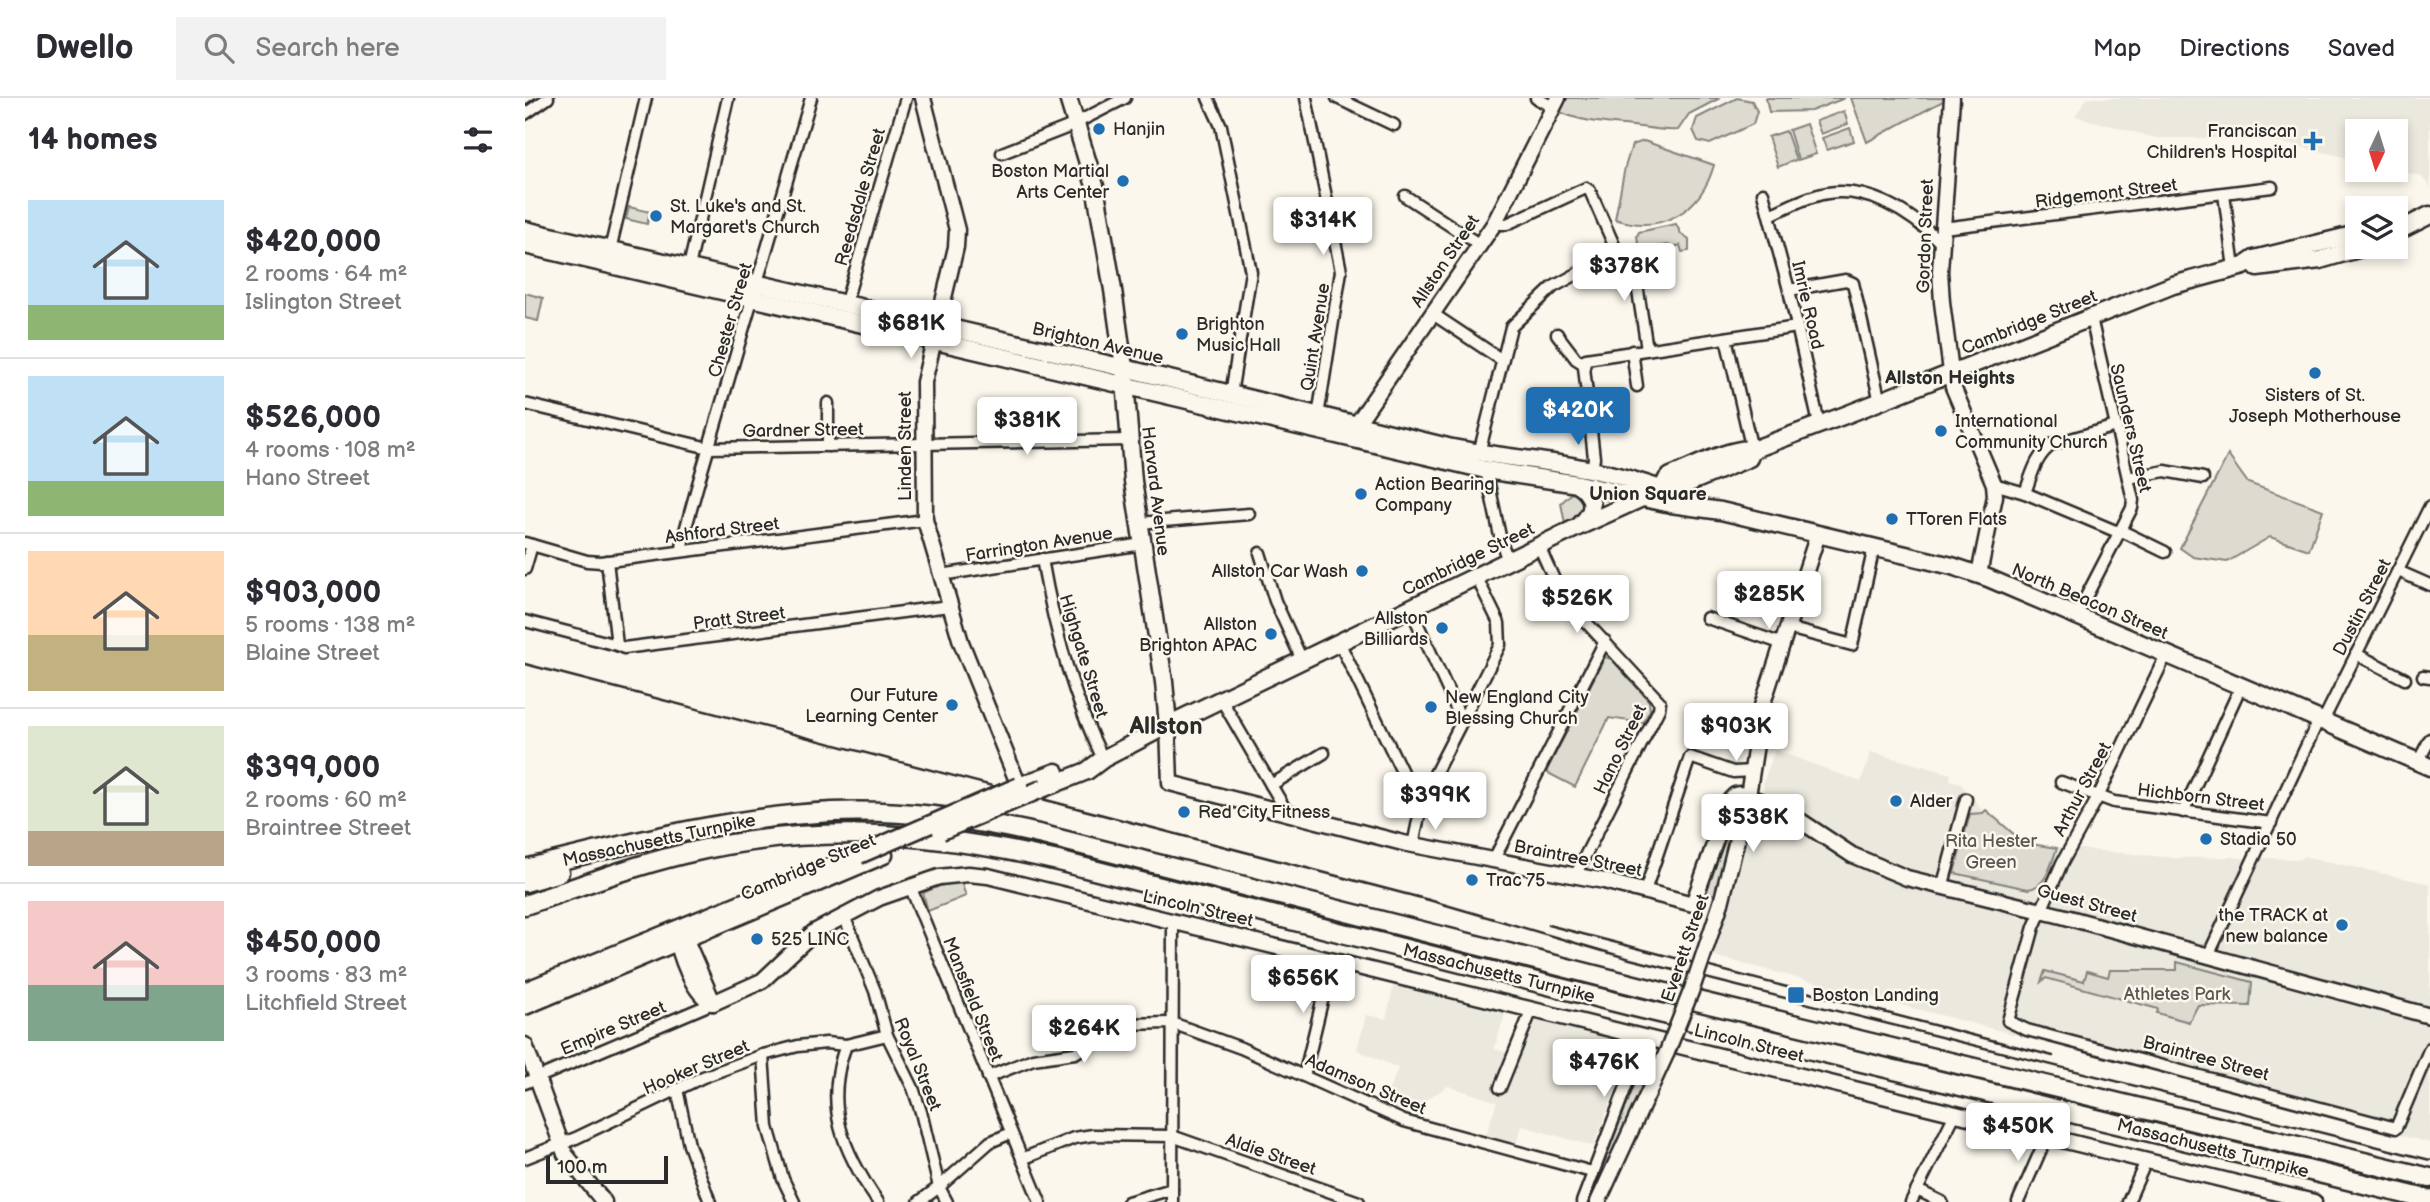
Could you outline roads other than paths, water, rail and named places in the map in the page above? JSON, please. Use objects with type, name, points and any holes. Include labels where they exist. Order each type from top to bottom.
[{"type":"highway","name":"Massachusetts Turnpike","points":[[525,869],[693,829],[782,815],[893,812],[954,818],[1013,828],[1696,1001],[2430,1178]]},
{"type":"highway","points":[[525,882],[665,843],[782,815]]},
{"type":"highway","name":"Massachusetts Turnpike","points":[[525,905],[642,865],[731,844],[821,834],[909,835],[999,848],[1635,1007],[2430,1200]]},
{"type":"highway","points":[[525,914],[607,884],[642,865]]},
{"type":"main road","name":"Harvard Avenue","points":[[1067,98],[1095,186],[1124,377],[1139,523],[1164,682],[1168,725]]},
{"type":"main road","points":[[2408,215],[2430,206]]},
{"type":"main road","points":[[2408,226],[2430,215]]},
{"type":"main road","name":"Brighton Avenue","points":[[525,230],[608,257]]},
{"type":"main road","name":"Cambridge Street","points":[[1662,489],[1671,476],[1744,448],[1752,450],[1879,402],[2173,285],[2239,267],[2255,259],[2345,237]]},
{"type":"main road","name":"Brighton Avenue","points":[[525,245],[608,257],[1124,377],[1354,432],[1486,470],[1643,497]]},
{"type":"main road","name":"Cambridge Street","points":[[2239,267],[2257,268],[2320,260],[2345,253]]},
{"type":"main road","name":"Brighton Avenue","points":[[754,292],[845,305],[935,333]]},
{"type":"main road","name":"Brighton Avenue","points":[[1124,377],[1231,394],[1318,416],[1354,432],[1592,470],[1662,489]]},
{"type":"main road","name":"Cambridge Street","points":[[525,991],[679,937],[1087,771],[1103,759],[1168,725],[1410,607],[1643,497],[1662,489],[1681,486],[1749,458],[1752,450]]},
{"type":"main road","points":[[1578,484],[1591,495],[1593,508],[1589,517],[1578,527]]},
{"type":"main road","name":"North Beacon Street","points":[[1662,489],[1721,511]]},
{"type":"main road","name":"North Beacon Street","points":[[1643,497],[1721,511],[1979,574],[2424,764]]},
{"type":"main road","name":"Cambridge Street","points":[[525,1006],[1021,783],[1084,762],[1103,759]]},
{"type":"street","points":[[525,114],[548,98]]},
{"type":"street","points":[[608,257],[646,98]]},
{"type":"street","points":[[687,275],[728,98]]},
{"type":"street","name":"Chester Street","points":[[683,551],[683,538],[811,98]]},
{"type":"street","name":"Reedsdale Street","points":[[845,305],[906,98]]},
{"type":"street","name":"Linden Street","points":[[923,98],[957,230],[956,247],[924,385],[925,520],[961,642],[1021,783]]},
{"type":"street","points":[[1002,153],[1076,124],[1125,98]]},
{"type":"street","points":[[1208,98],[1221,126],[1251,272],[1231,394]]},
{"type":"street","name":"Quint Avenue","points":[[1306,98],[1341,271],[1318,416]]},
{"type":"street","points":[[1337,98],[1394,125]]},
{"type":"street","points":[[1535,98],[1556,102]]},
{"type":"street","name":"Gordon Street","points":[[1952,98],[1940,271],[1953,387],[1994,484],[1995,496],[1979,574]]},
{"type":"street","name":"Allston Street","points":[[1354,432],[1480,246],[1556,102]]},
{"type":"street","name":"Ridgemont Street","points":[[1943,228],[2272,187]]},
{"type":"street","points":[[1479,453],[1511,327],[1559,284],[1617,252],[1590,191],[1582,189],[1507,224],[1494,223]]},
{"type":"street","name":"Imrie Road","points":[[1763,193],[1789,290],[1819,424]]},
{"type":"street","points":[[1770,215],[1817,195],[1837,193],[1868,197],[1912,216],[1942,244]]},
{"type":"street","points":[[2224,194],[2239,267]]},
{"type":"street","points":[[1405,196],[1480,246]]},
{"type":"street","points":[[1632,252],[1647,349]]},
{"type":"street","points":[[1789,290],[1846,280],[1853,283],[1879,402]]},
{"type":"street","points":[[1433,314],[1502,359]]},
{"type":"street","name":"Saunders Street","points":[[2076,616],[2132,508],[2133,500],[2091,318]]},
{"type":"street","points":[[1584,362],[1589,358],[1797,327]]},
{"type":"street","points":[[1557,334],[1576,359],[1584,362]]},
{"type":"street","points":[[1726,338],[1752,450]]},
{"type":"street","points":[[1632,351],[1637,386]]},
{"type":"street","points":[[1584,362],[1594,458],[1592,470]]},
{"type":"street","points":[[828,403],[828,446]]},
{"type":"street","name":"Gardner Street","points":[[525,404],[709,448],[1129,440]]},
{"type":"street","points":[[2025,493],[2040,455],[2047,448],[2116,426]]},
{"type":"street","points":[[1486,470],[1501,541],[1508,561]]},
{"type":"street","points":[[2128,478],[2165,471],[2203,478]]},
{"type":"street","points":[[1994,484],[2025,493],[2165,552]]},
{"type":"street","name":"Dustin Street","points":[[2321,720],[2429,512]]},
{"type":"street","points":[[1139,523],[1249,514]]},
{"type":"street","name":"Ashford Street","points":[[528,544],[589,561],[607,561],[925,520]]},
{"type":"street","name":"Everett Street","points":[[1598,1202],[1667,1052],[1721,903],[1748,796],[1762,706],[1818,534]]},
{"type":"street","points":[[525,569],[528,544]]},
{"type":"street","name":"Farrington Avenue","points":[[941,575],[1143,544]]},
{"type":"street","name":"Hano Street","points":[[1539,546],[1561,595],[1656,696],[1660,707],[1575,876]]},
{"type":"street","points":[[1788,628],[1852,645],[1874,547]]},
{"type":"street","points":[[1260,553],[1275,601],[1302,660]]},
{"type":"street","name":"Highgate Street","points":[[1042,559],[1051,614],[1082,708],[1103,759]]},
{"type":"street","points":[[607,561],[618,645]]},
{"type":"street","points":[[2398,571],[2430,585]]},
{"type":"street","points":[[1413,845],[1423,797],[1500,645],[1499,623],[1476,576]]},
{"type":"street","name":"Pratt Street","points":[[525,621],[627,648],[949,606]]},
{"type":"street","points":[[1410,607],[1462,721]]},
{"type":"street","points":[[1707,618],[1783,644]]},
{"type":"street","points":[[1493,861],[1605,641]]},
{"type":"street","points":[[1339,642],[1420,811]]},
{"type":"street","points":[[2356,654],[2405,679]]},
{"type":"street","name":"Arthur Street","points":[[2008,1021],[2034,927],[2064,858],[2098,797],[2167,655]]},
{"type":"street","points":[[2183,812],[2241,686]]},
{"type":"street","points":[[1221,699],[1288,814]]},
{"type":"street","name":"Hichborn Street","points":[[2061,782],[2120,803],[2271,823],[2321,720]]},
{"type":"street","name":"Braintree Street","points":[[1168,725],[1170,783],[1413,845],[1575,876],[1693,904],[1731,799],[1737,794],[1748,796]]},
{"type":"street","points":[[2424,764],[2430,738]]},
{"type":"street","points":[[1271,785],[1324,752]]},
{"type":"street","points":[[1645,891],[1690,757],[1733,772],[1753,771]]},
{"type":"street","name":"Guest Street","points":[[1748,796],[1785,809],[1858,858],[1907,878],[2042,911],[2430,1016]]},
{"type":"street","points":[[1942,888],[1966,799]]},
{"type":"street","points":[[2208,956],[2271,823]]},
{"type":"street","name":"Lincoln Street","points":[[713,1003],[762,981],[810,934],[844,916],[910,886],[939,877],[988,876],[2314,1202]]},
{"type":"street","name":"Mansfield Street","points":[[910,886],[1039,1202]]},
{"type":"street","name":"Royal Street","points":[[844,916],[875,991],[887,1035],[913,1088],[929,1136],[939,1187],[947,1202]]},
{"type":"street","points":[[1172,1202],[1173,921]]},
{"type":"street","points":[[679,937],[696,989],[713,1003]]},
{"type":"street","points":[[1304,1076],[1332,960]]},
{"type":"street","name":"Empire Street","points":[[531,1080],[713,1003]]},
{"type":"street","points":[[1500,1088],[1532,1009]]},
{"type":"street","name":"Braintree Street","points":[[2008,1021],[2027,1030],[2396,1128],[2430,1048]]},
{"type":"street","name":"Adamson Street","points":[[988,1077],[1033,1059],[1075,1053],[1122,1024],[1173,1023],[1210,1035],[1404,1121],[1592,1172]]},
{"type":"street","name":"Hooker Street","points":[[525,1158],[677,1089],[763,1055],[806,1045],[846,1045],[887,1035]]},
{"type":"street","points":[[1582,1202],[1645,1037]]},
{"type":"street","points":[[525,1045],[531,1080],[560,1144],[602,1201]]},
{"type":"street","points":[[846,1045],[837,1079],[835,1103],[838,1122],[860,1176],[878,1202]]},
{"type":"street","points":[[763,1055],[766,1067],[768,1128],[779,1168],[794,1202]]},
{"type":"street","points":[[677,1089],[688,1145],[710,1202]]},
{"type":"street","points":[[1911,1202],[1955,1114]]},
{"type":"street","points":[[919,1202],[991,1142],[1011,1133]]},
{"type":"street","name":"Aldie Street","points":[[1022,1159],[1074,1138],[1093,1135],[1172,1136],[1359,1202]]},
{"type":"street","points":[[2018,1202],[2047,1136]]},
{"type":"street","points":[[2128,1202],[2146,1161]]},
{"type":"street","points":[[1128,1202],[1172,1189]]},
{"type":"street","points":[[1917,1190],[1942,1202]]},
{"type":"tram line","points":[[525,105],[535,98]]},
{"type":"railway","points":[[525,664],[1429,900],[1630,959],[2430,1160]]},
{"type":"railway","points":[[1548,925],[2053,1056]]},
{"type":"place","name":"Hanjin","points":[[1099,129]]},
{"type":"place","name":"Franciscan Children's Hospital","points":[[2313,141]]},
{"type":"place","name":"Boston Martial Arts Center","points":[[1123,181]]},
{"type":"place","name":"St. Luke's and St. Margaret's Church","points":[[656,216]]},
{"type":"place","name":"Brighton Music Hall","points":[[1182,334]]},
{"type":"place","name":"Sisters of St. Joseph Motherhouse","points":[[2315,373]]},
{"type":"place","name":"International Community Church","points":[[1941,431]]},
{"type":"place","name":"Action Bearing Company","points":[[1361,494]]},
{"type":"place","name":"TToren Flats","points":[[1892,519]]},
{"type":"place","name":"Allston Car Wash","points":[[1362,571]]},
{"type":"place","name":"Allston Billiards","points":[[1442,628]]},
{"type":"place","name":"Allston Brighton APAC","points":[[1271,634]]},
{"type":"place","name":"Our Future Learning Center","points":[[952,705]]},
{"type":"place","name":"New England City Blessing Church","points":[[1431,707]]},
{"type":"place","name":"Alder","points":[[1896,801]]},
{"type":"place","name":"Red City Fitness","points":[[1184,812]]},
{"type":"place","name":"Stadia 50","points":[[2206,839]]},
{"type":"place","name":"Trac 75","points":[[1472,880]]},
{"type":"place","name":"the TRACK at new balance","points":[[2342,925]]},
{"type":"place","name":"525 LINC","points":[[757,939]]},
{"type":"place","name":"Boston Landing","points":[[1796,995]]},
{"type":"district","name":"Allston Heights","points":[[1950,377]]},
{"type":"district","name":"Union Square","points":[[1648,493]]},
{"type":"district","name":"Allston","points":[[1166,726]]},
{"type":"park label","name":"Rita Hester Green","points":[[1991,851]]},
{"type":"park label","name":"Athletes Park","points":[[2177,994]]}]
